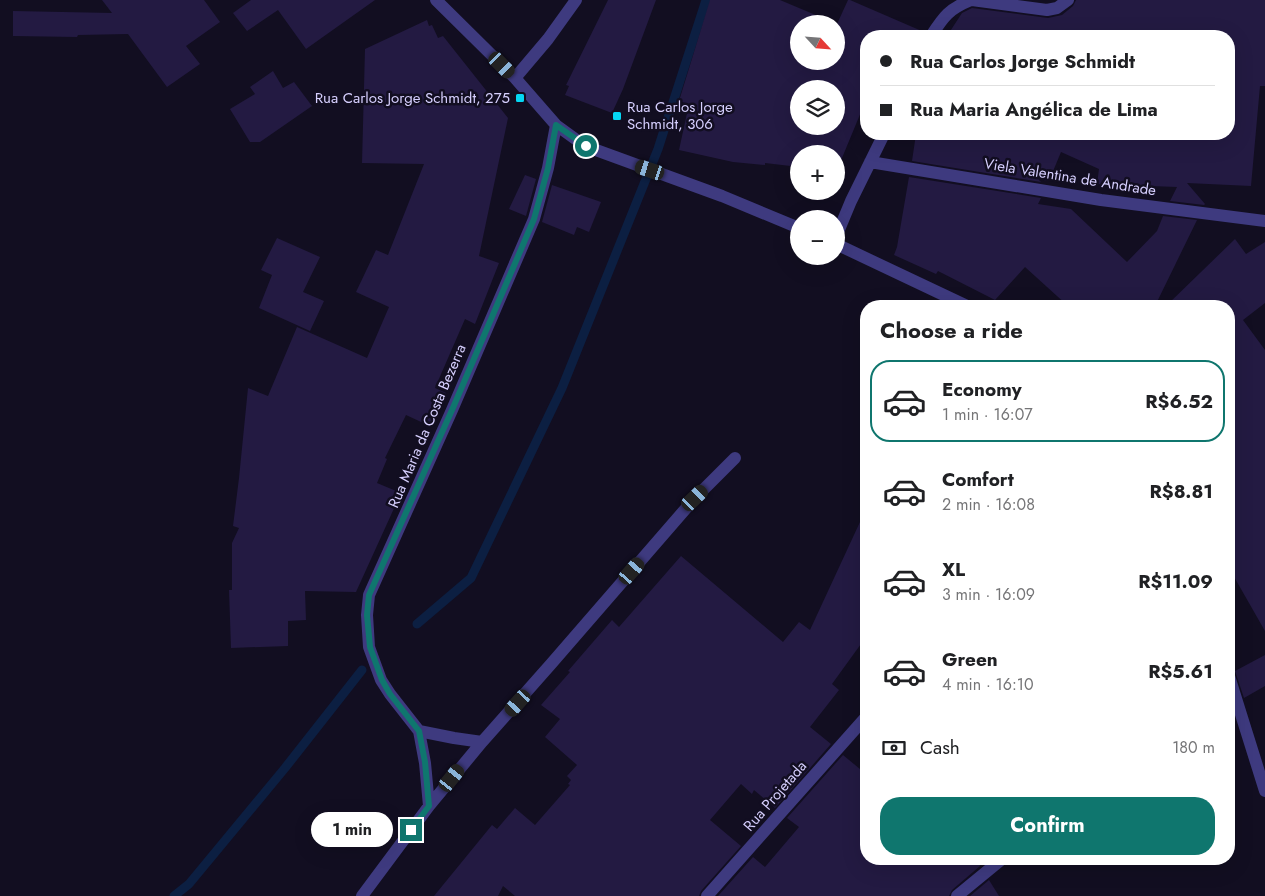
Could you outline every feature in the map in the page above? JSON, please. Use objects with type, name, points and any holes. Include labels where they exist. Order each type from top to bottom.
[{"type":"street","points":[[436,0],[515,78],[556,125],[586,146],[722,196],[790,224]]},
{"type":"street","points":[[515,78],[548,39],[576,0]]},
{"type":"street","points":[[936,30],[953,7],[972,0],[1047,10],[1057,8],[1068,0]]},
{"type":"street","name":"Rua Maria da Costa Bezerra","points":[[429,806],[425,762],[419,731],[390,694],[376,666],[370,647],[368,634],[369,595],[452,410],[534,219],[548,168],[556,125]]},
{"type":"street","points":[[845,217],[881,140]]},
{"type":"street","name":"Viela Valentina de Andrade","points":[[870,162],[1102,200],[1265,221]]},
{"type":"street","points":[[845,248],[954,300]]},
{"type":"street","points":[[362,896],[429,806],[482,742],[539,679],[695,498],[735,458]]},
{"type":"street","points":[[1235,695],[1265,791]]},
{"type":"street","name":"Rua Projetada","points":[[707,896],[860,724]]},
{"type":"street","points":[[419,731],[482,742]]},
{"type":"street","points":[[957,896],[995,865]]},
{"type":"building","points":[[102,0],[204,0],[220,22],[186,46],[200,64],[167,87],[128,34],[78,35],[77,37],[13,36],[13,11],[112,13]]},
{"type":"building","points":[[251,0],[375,0],[306,49],[278,10],[247,31],[233,13]]},
{"type":"building","points":[[608,0],[656,0],[623,89],[612,113],[565,95],[569,86],[566,85]]},
{"type":"building","points":[[710,0],[780,0],[816,15],[790,15],[790,70],[845,70],[845,15],[841,15],[848,0],[919,30],[860,30],[860,114],[845,151],[845,145],[790,145],[790,166],[733,162],[679,150],[689,104],[679,101]]},
{"type":"building","points":[[1076,0],[1265,0],[1265,86],[1260,86],[1251,186],[1187,183],[1204,205],[1170,201],[1177,187],[1097,184],[1099,169],[1061,152],[1049,181],[1038,179],[1041,182],[912,161],[915,140],[1235,140],[1235,30],[951,30],[962,13],[972,8],[1048,18],[1062,15],[1073,6]]},
{"type":"building","points":[[427,20],[429,26],[432,25],[438,38],[443,36],[508,118],[479,256],[499,263],[475,324],[465,319],[435,388],[446,393],[432,427],[406,415],[385,458],[387,459],[377,483],[401,493],[356,592],[305,591],[306,620],[288,621],[288,646],[231,648],[229,590],[232,590],[232,543],[239,528],[233,526],[248,388],[268,396],[297,327],[367,358],[389,307],[356,292],[376,250],[388,255],[424,164],[362,163],[365,49]]},
{"type":"building","points":[[273,71],[283,88],[294,82],[312,106],[260,142],[250,142],[230,109],[255,94],[250,87]]},
{"type":"building","points":[[525,175],[536,179],[526,216],[509,209]]},
{"type":"building","points":[[909,177],[1041,198],[1038,204],[1071,209],[1127,262],[1157,231],[1163,216],[1197,220],[1158,300],[1061,300],[1025,267],[995,300],[938,271],[936,274],[894,255]]},
{"type":"building","points":[[552,185],[601,202],[589,232],[577,227],[574,235],[542,222]]},
{"type":"building","points":[[277,238],[320,257],[303,292],[324,301],[310,331],[259,308],[272,275],[261,270]]},
{"type":"building","points":[[1235,239],[1246,254],[1265,242],[1265,303],[1243,320],[1265,350],[1265,631],[1235,578],[1235,300],[1172,300]]},
{"type":"building","points":[[860,522],[860,645],[832,684],[839,690],[810,727],[831,744],[775,808],[754,790],[752,794],[741,784],[710,820],[741,846],[701,891],[699,896],[515,896],[503,886],[498,896],[434,896],[492,825],[497,829],[515,808],[535,825],[570,785],[568,784],[571,780],[567,776],[577,765],[545,737],[560,719],[541,705],[612,620],[619,627],[681,556],[783,642],[799,622],[810,630]]},
{"type":"building","points":[[1265,655],[1265,686],[1244,698],[1235,671]]},
{"type":"building","points":[[843,755],[860,769],[860,865],[980,866],[952,890],[949,896],[718,896],[753,857],[765,867],[799,827],[787,818]]},
{"type":"building","points":[[989,880],[999,896],[970,896]]},
{"type":"waterway","points":[[417,624],[471,578],[562,388],[658,149],[706,0]]},
{"type":"waterway","points":[[174,896],[189,884],[285,768],[362,670]]},
{"type":"place","name":"Rua Carlos Jorge Schmidt, 275","points":[[520,98]]},
{"type":"place","name":"Rua Carlos Jorge Schmidt, 306","points":[[617,116]]},
{"type":"route","points":[[411,830],[429,806],[425,762],[419,731],[390,694],[376,666],[368,634],[369,595],[410,506],[534,219],[548,168],[556,125],[586,146]]}]
